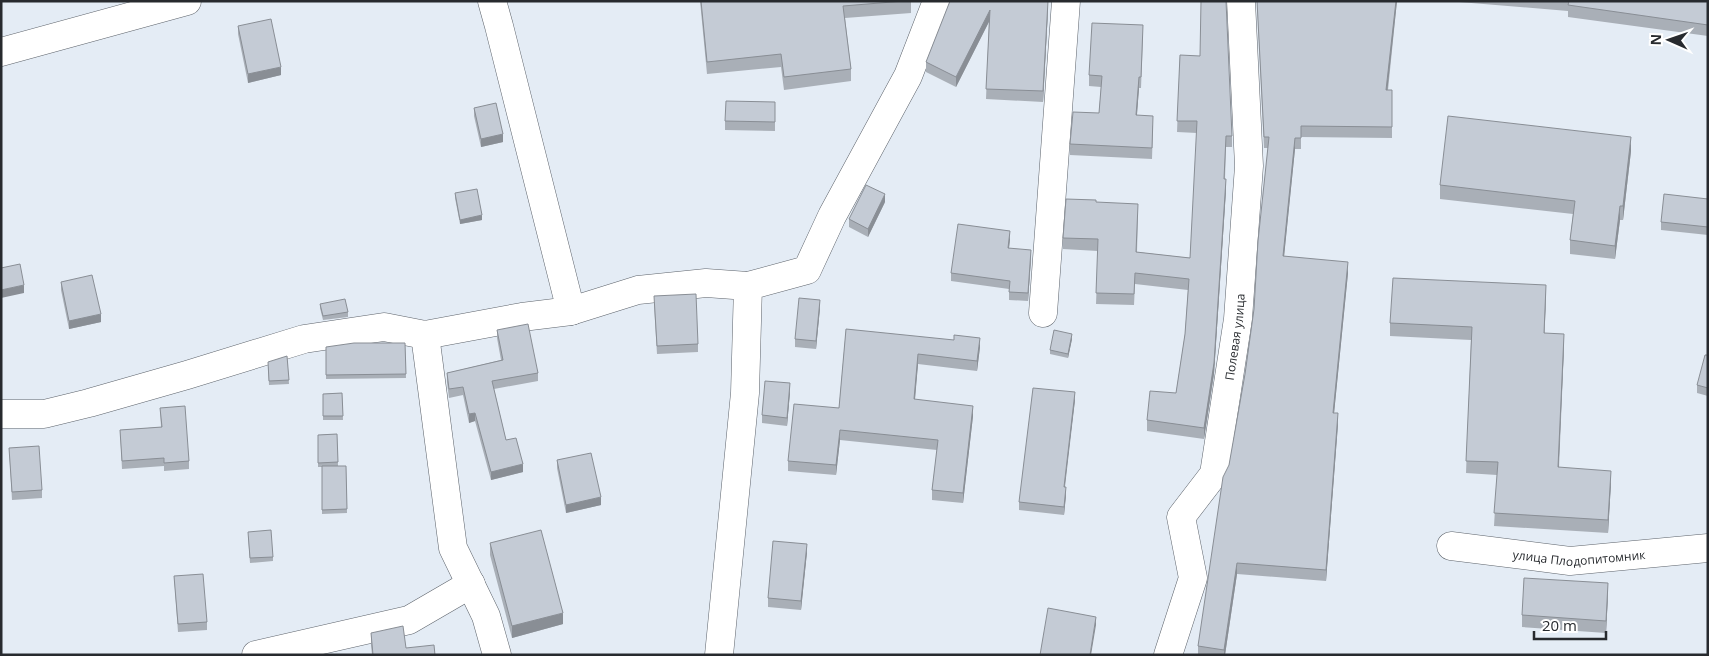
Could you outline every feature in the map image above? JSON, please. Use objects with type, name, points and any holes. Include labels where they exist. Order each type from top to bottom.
[{"type":"street","points":[[1,52],[187,1]]},
{"type":"street","points":[[492,1],[572,311]]},
{"type":"street","points":[[1,414],[44,414],[89,403],[304,339],[384,327],[425,335],[572,311],[638,290],[706,283],[748,286],[807,270],[832,216],[908,76],[937,1]]},
{"type":"street","points":[[1043,313],[1066,1]]},
{"type":"street","name":"Полевая улица","points":[[1168,655],[1193,578],[1181,517],[1214,474],[1238,319],[1249,166],[1241,1]]},
{"type":"street","points":[[719,655],[745,393],[748,286]]},
{"type":"street","points":[[425,335],[453,548],[486,616],[497,655]]},
{"type":"street","name":"улица Плодопитомник","points":[[1451,546],[1570,561],[1708,548]]},
{"type":"street","points":[[256,655],[409,620],[471,584]]},
{"type":"building","points":[[701,1],[904,1],[843,6],[851,69],[784,77],[781,54],[707,62]]},
{"type":"building","points":[[950,1],[1048,1],[1043,91],[986,89],[990,10],[956,77],[926,62]]},
{"type":"building","points":[[1201,1],[1226,1],[1232,136],[1226,136],[1224,179],[1226,179],[1214,363],[1204,428],[1147,420],[1150,391],[1176,393],[1185,334],[1189,279],[1135,273],[1134,294],[1096,293],[1098,239],[1063,238],[1066,199],[1138,204],[1136,252],[1190,258],[1197,121],[1177,121],[1180,55],[1200,56]]},
{"type":"building","points":[[1257,1],[1396,1],[1386,90],[1392,90],[1392,127],[1301,126],[1301,138],[1295,138],[1283,256],[1348,262],[1333,413],[1338,413],[1326,570],[1237,563],[1224,650],[1198,646],[1223,477],[1229,465],[1254,309],[1258,241],[1269,137],[1264,137]]},
{"type":"building","points":[[1569,1],[1708,1],[1708,25],[1568,5]]},
{"type":"building","points":[[271,19],[281,67],[248,74],[238,26]]},
{"type":"building","points":[[1092,23],[1143,25],[1141,77],[1139,77],[1136,115],[1153,116],[1152,148],[1070,144],[1073,112],[1099,113],[1102,76],[1089,75]]},
{"type":"building","points":[[726,101],[775,102],[775,122],[725,121]]},
{"type":"building","points":[[496,103],[503,134],[481,139],[474,108]]},
{"type":"building","points":[[1448,116],[1631,137],[1623,206],[1620,206],[1615,246],[1570,240],[1575,201],[1440,185]]},
{"type":"building","points":[[866,185],[885,194],[868,229],[849,219]]},
{"type":"building","points":[[477,189],[482,215],[460,220],[455,193]]},
{"type":"building","points":[[1664,194],[1708,199],[1708,227],[1661,222]]},
{"type":"building","points":[[958,224],[1010,231],[1008,248],[1031,250],[1028,293],[1009,292],[1010,281],[951,273]]},
{"type":"building","points":[[20,264],[24,285],[1,290],[1,268]]},
{"type":"building","points":[[92,275],[101,314],[69,321],[61,282]]},
{"type":"building","points":[[1393,278],[1546,285],[1544,333],[1564,334],[1558,467],[1611,471],[1608,520],[1494,513],[1498,462],[1466,461],[1472,327],[1390,323]]},
{"type":"building","points":[[696,294],[698,344],[657,346],[654,296]]},
{"type":"building","points":[[799,298],[820,300],[816,341],[795,339]]},
{"type":"building","points":[[345,299],[348,312],[323,316],[320,304]]},
{"type":"building","points":[[528,324],[538,373],[492,381],[506,440],[516,438],[523,464],[491,472],[475,413],[469,414],[463,387],[449,389],[447,373],[503,360],[497,330]]},
{"type":"building","points":[[846,329],[954,340],[954,335],[980,338],[977,361],[918,354],[914,399],[973,406],[963,493],[932,490],[938,440],[840,430],[836,465],[788,461],[794,404],[839,408]]},
{"type":"building","points":[[1054,330],[1072,334],[1068,354],[1050,350]]},
{"type":"building","points":[[354,343],[405,343],[406,374],[326,375],[326,347]]},
{"type":"building","points":[[1705,355],[1708,355],[1708,388],[1697,385]]},
{"type":"building","points":[[287,356],[289,380],[269,381],[268,362]]},
{"type":"building","points":[[765,381],[790,383],[787,418],[762,415]]},
{"type":"building","points":[[1033,388],[1075,392],[1064,487],[1066,487],[1064,507],[1019,502]]},
{"type":"building","points":[[342,393],[343,416],[323,416],[323,394]]},
{"type":"building","points":[[185,406],[189,461],[164,463],[164,458],[122,461],[120,430],[162,427],[160,408]]},
{"type":"building","points":[[337,434],[338,462],[318,463],[318,435]]},
{"type":"building","points":[[39,446],[42,490],[12,492],[9,448]]},
{"type":"building","points":[[591,453],[601,497],[566,505],[557,460]]},
{"type":"building","points":[[322,466],[346,466],[347,509],[322,510]]},
{"type":"building","points":[[271,530],[273,557],[250,558],[248,532]]},
{"type":"building","points":[[541,530],[563,613],[512,626],[490,543]]},
{"type":"building","points":[[773,541],[807,544],[801,601],[768,598]]},
{"type":"building","points":[[203,574],[207,622],[178,624],[174,576]]},
{"type":"building","points":[[1524,578],[1608,583],[1606,621],[1522,615]]},
{"type":"building","points":[[1048,608],[1096,617],[1090,655],[1040,655]]},
{"type":"building","points":[[403,626],[406,648],[434,645],[435,655],[373,655],[371,633]]}]
